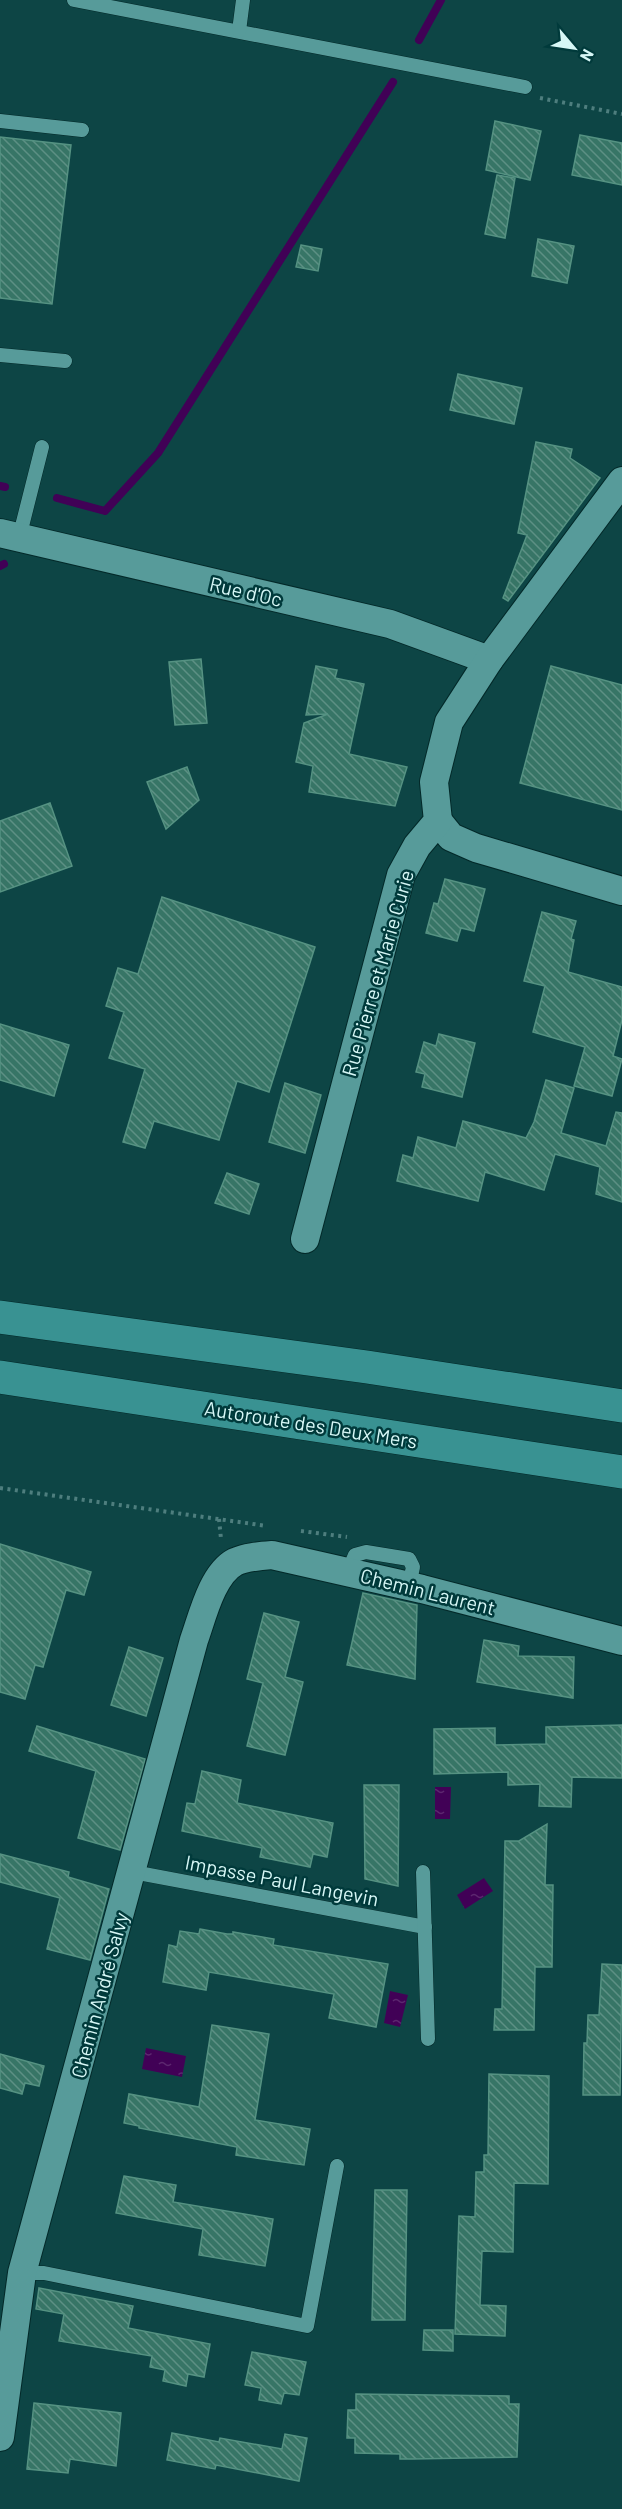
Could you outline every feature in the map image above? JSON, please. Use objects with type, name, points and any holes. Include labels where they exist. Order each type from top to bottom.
[{"type":"highway","points":[[0,1317],[356,1366],[622,1406]]},
{"type":"highway","name":"Autoroute des Deux Mers","points":[[0,1377],[622,1472]]},
{"type":"street","points":[[622,481],[489,660],[449,722],[434,782],[438,821],[451,837],[476,848],[622,891]]},
{"type":"street","name":"Rue d'Oc","points":[[10,536],[390,624],[489,660]]},
{"type":"street","name":"Rue Pierre et Marie Curie","points":[[305,1239],[401,875],[417,846],[438,821]]},
{"type":"street","name":"Chemin Laurent","points":[[232,1563],[248,1557],[272,1555],[409,1586],[622,1641]]},
{"type":"street","name":"Chemin André Salvy","points":[[0,2437],[11,2270],[133,1872],[194,1640],[216,1582],[232,1563]]},
{"type":"lane","points":[[74,0],[525,87]]},
{"type":"lane","points":[[239,31],[243,0]]},
{"type":"lane","points":[[0,122],[82,130]]},
{"type":"lane","points":[[0,355],[65,361]]},
{"type":"lane","points":[[10,536],[42,447]]},
{"type":"lane","name":"Impasse Paul Langevin","points":[[133,1872],[425,1927]]},
{"type":"lane","points":[[423,1872],[428,2039]]},
{"type":"lane","points":[[11,2270],[44,2273],[308,2326],[337,2166]]},
{"type":"path","points":[[525,87],[541,99],[622,114]]},
{"type":"path","points":[[0,1488],[277,1527]]},
{"type":"path","points":[[300,1531],[358,1539]]},
{"type":"water","points":[[435,1787],[451,1787],[450,1819],[435,1819]]},
{"type":"water","points":[[484,1878],[493,1891],[465,1909],[457,1895]]},
{"type":"water","points":[[390,1991],[408,1995],[400,2027],[384,2023]]},
{"type":"water","points":[[146,2048],[186,2056],[182,2077],[142,2069]]},
{"type":"building","points":[[495,121],[541,131],[530,180],[486,170]]},
{"type":"building","points":[[580,135],[622,143],[622,185],[572,175]]},
{"type":"building","points":[[0,137],[71,145],[52,304],[0,298]]},
{"type":"building","points":[[497,175],[515,178],[505,238],[485,234]]},
{"type":"building","points":[[538,239],[574,246],[567,283],[532,276]]},
{"type":"building","points":[[301,245],[322,249],[318,271],[296,267]]},
{"type":"building","points":[[458,374],[522,388],[514,424],[450,410]]},
{"type":"building","points":[[536,442],[572,449],[570,458],[600,478],[508,601],[503,598],[527,535],[518,533]]},
{"type":"building","points":[[201,659],[207,723],[175,725],[169,662]]},
{"type":"building","points":[[316,666],[337,670],[335,678],[364,684],[349,754],[407,767],[395,806],[309,792],[313,766],[296,762],[304,723],[328,714],[306,715]]},
{"type":"building","points":[[551,666],[622,685],[622,810],[520,783]]},
{"type":"building","points":[[187,767],[199,800],[166,829],[147,782]]},
{"type":"building","points":[[50,803],[72,866],[0,892],[0,821]]},
{"type":"building","points":[[445,879],[485,889],[474,931],[461,928],[457,941],[426,933],[434,903],[438,904]]},
{"type":"building","points":[[162,897],[315,947],[269,1092],[237,1081],[219,1140],[154,1121],[145,1148],[123,1142],[145,1069],[109,1058],[124,1012],[106,1006],[118,968],[138,974]]},
{"type":"building","points":[[542,912],[576,921],[571,939],[574,940],[568,972],[622,987],[622,1020],[613,1056],[622,1059],[612,1096],[574,1086],[585,1047],[533,1032],[545,986],[524,981]]},
{"type":"building","points":[[0,1024],[69,1045],[54,1096],[0,1080]]},
{"type":"building","points":[[439,1034],[475,1043],[462,1097],[422,1087],[425,1074],[416,1072],[424,1042],[436,1046]]},
{"type":"building","points":[[546,1080],[574,1088],[561,1133],[606,1146],[616,1112],[622,1113],[622,1202],[596,1194],[600,1167],[555,1154],[544,1190],[485,1172],[478,1201],[397,1181],[403,1155],[413,1158],[418,1137],[456,1148],[463,1121],[526,1138],[534,1122]]},
{"type":"building","points":[[285,1083],[321,1095],[305,1153],[269,1142]]},
{"type":"building","points":[[227,1173],[259,1184],[249,1214],[215,1203]]},
{"type":"building","points":[[0,1544],[91,1572],[84,1595],[66,1590],[43,1667],[35,1665],[25,1699],[0,1692]]},
{"type":"building","points":[[363,1593],[417,1605],[415,1679],[347,1665]]},
{"type":"building","points":[[264,1613],[299,1622],[285,1677],[303,1682],[285,1755],[247,1746],[263,1683],[247,1679]]},
{"type":"building","points":[[484,1640],[519,1646],[518,1656],[574,1657],[573,1698],[477,1682]]},
{"type":"building","points":[[129,1647],[163,1658],[146,1716],[111,1705]]},
{"type":"building","points":[[622,1725],[622,1778],[572,1777],[571,1807],[539,1806],[540,1784],[508,1785],[508,1772],[434,1774],[434,1729],[495,1728],[495,1745],[546,1744],[546,1727]]},
{"type":"building","points":[[37,1726],[145,1759],[120,1850],[78,1838],[96,1771],[29,1751]]},
{"type":"building","points":[[202,1771],[241,1780],[237,1803],[333,1823],[327,1857],[313,1854],[310,1867],[260,1857],[262,1848],[182,1831],[187,1803],[195,1804]]},
{"type":"building","points":[[364,1785],[399,1785],[398,1886],[365,1879]]},
{"type":"building","points":[[547,1824],[545,1885],[553,1885],[552,1967],[535,1967],[534,2030],[494,2030],[495,2009],[502,2009],[505,1841],[519,1841]]},
{"type":"building","points":[[0,1854],[69,1872],[68,1877],[109,1889],[90,1960],[47,1949],[60,1898],[0,1882]]},
{"type":"building","points":[[200,1929],[274,1939],[273,1945],[388,1964],[376,2027],[329,2018],[334,1994],[209,1972],[206,1990],[163,1982],[169,1945],[177,1947],[180,1931],[199,1934]]},
{"type":"building","points":[[602,1964],[622,1965],[620,2095],[583,2095],[584,2043],[587,2043],[588,2015],[599,2015]]},
{"type":"building","points":[[212,2025],[269,2034],[255,2120],[310,2129],[304,2165],[236,2155],[237,2147],[124,2123],[129,2094],[199,2107]]},
{"type":"building","points":[[0,2054],[44,2066],[39,2086],[25,2083],[22,2094],[0,2088]]},
{"type":"building","points":[[489,2074],[549,2076],[548,2184],[514,2183],[513,2252],[482,2251],[480,2305],[506,2306],[505,2336],[455,2334],[459,2216],[475,2217],[476,2172],[484,2172],[484,2155],[488,2155]]},
{"type":"building","points":[[124,2176],[176,2185],[173,2202],[273,2219],[265,2266],[199,2255],[203,2229],[116,2213]]},
{"type":"building","points":[[375,2190],[407,2190],[405,2320],[372,2320]]},
{"type":"building","points":[[39,2288],[133,2306],[128,2328],[210,2344],[204,2377],[188,2374],[186,2386],[163,2381],[165,2370],[150,2367],[152,2356],[59,2341],[64,2314],[36,2309]]},
{"type":"building","points":[[424,2330],[453,2330],[453,2351],[423,2350]]},
{"type":"building","points":[[252,2352],[306,2362],[299,2395],[284,2393],[281,2404],[259,2400],[261,2388],[245,2385]]},
{"type":"building","points":[[356,2394],[509,2396],[509,2404],[519,2404],[517,2457],[400,2459],[400,2454],[355,2453],[355,2438],[347,2438],[348,2410],[356,2410]]},
{"type":"building","points":[[34,2403],[121,2413],[116,2466],[70,2459],[68,2473],[27,2469]]},
{"type":"building","points":[[172,2433],[219,2442],[220,2438],[282,2449],[285,2434],[307,2438],[299,2481],[216,2465],[215,2469],[167,2460]]},
{"type":"waterway","points":[[419,40],[441,0]]},
{"type":"waterway","points":[[57,498],[105,511],[158,453],[393,82]]},
{"type":"waterway","points":[[0,486],[5,487]]},
{"type":"waterway","points":[[0,566],[4,564]]}]
